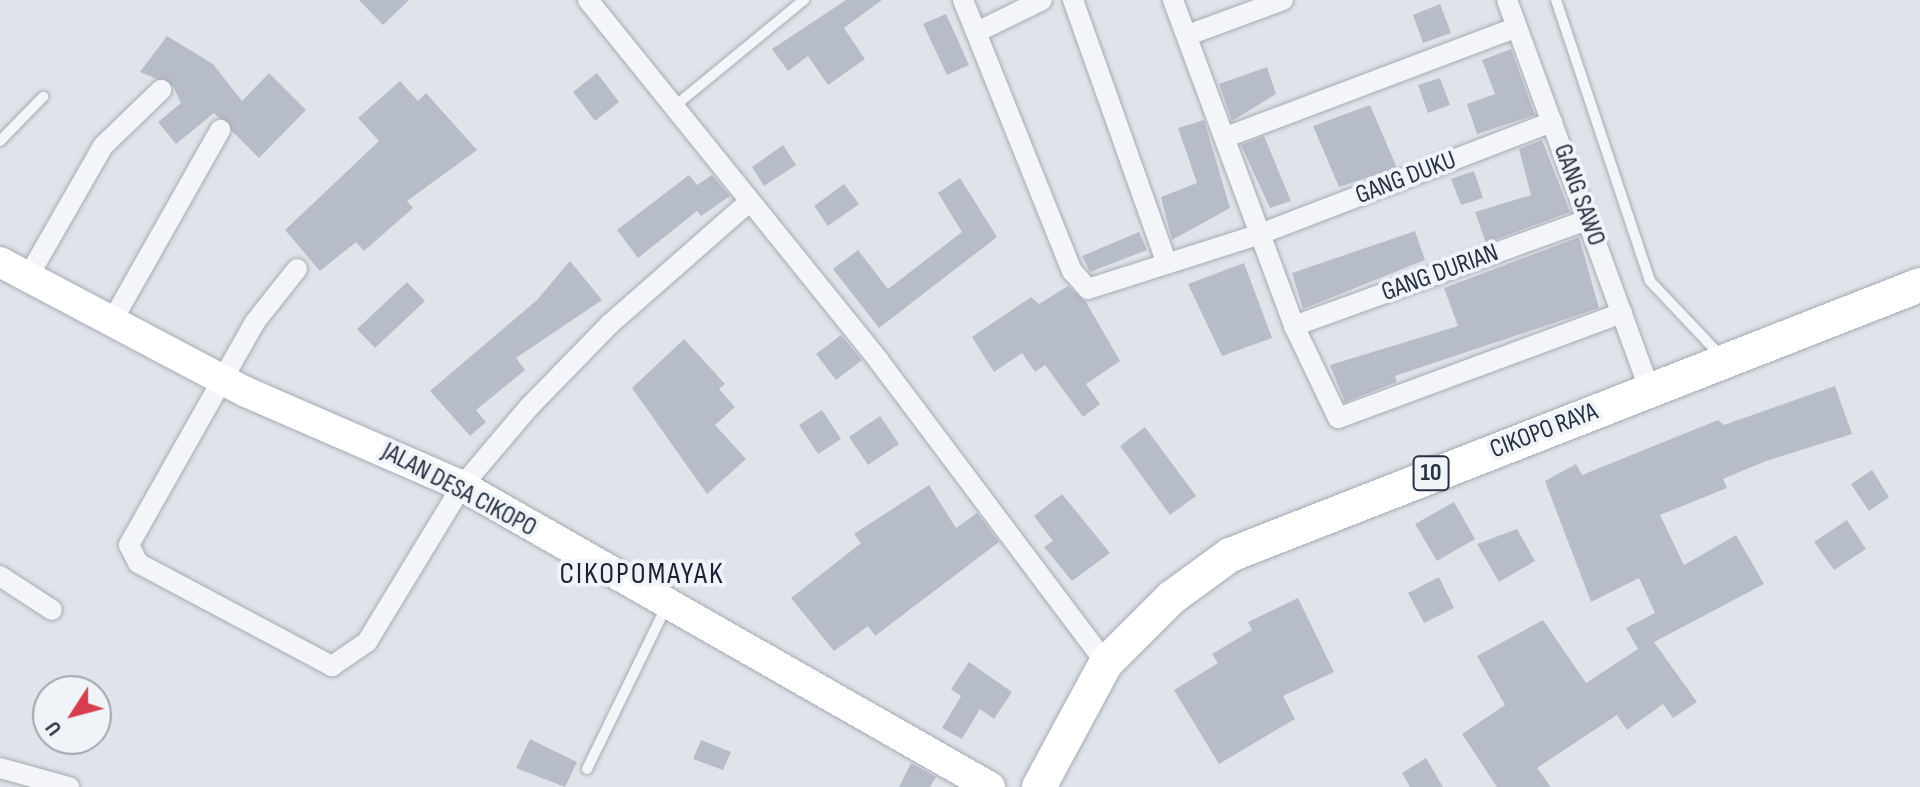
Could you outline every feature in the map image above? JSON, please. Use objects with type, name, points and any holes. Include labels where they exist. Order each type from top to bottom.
[{"type":"highway","name":"CIKOPO RAYA","points":[[1039,787],[1106,663],[1171,598],[1262,538],[1919,289]]},
{"type":"main road","name":"JALAN DESA CIKOPO","points":[[0,262],[226,382],[462,486],[666,607],[990,787]]},
{"type":"street","points":[[588,0],[676,105],[1106,663]]},
{"type":"street","points":[[963,0],[977,32],[1042,0]]},
{"type":"street","points":[[1073,0],[1166,261]]},
{"type":"street","points":[[1173,0],[1294,326],[1344,420],[1622,313]]},
{"type":"street","points":[[1188,35],[1283,0]]},
{"type":"street","name":"GANG SAWO","points":[[1507,0],[1650,391]]},
{"type":"street","points":[[1226,137],[1517,27]]},
{"type":"street","name":"GANG DUKU","points":[[977,32],[1080,283],[1100,289],[1166,261],[1260,234],[1552,122]]},
{"type":"street","points":[[28,277],[103,146],[161,90]]},
{"type":"street","points":[[111,323],[220,130]]},
{"type":"street","points":[[297,269],[255,322],[226,382],[130,536],[130,554],[323,662],[346,662],[367,642],[462,486],[567,366],[750,201]]},
{"type":"street","name":"GANG DURIAN","points":[[1294,326],[1587,220]]},
{"type":"street","points":[[0,576],[52,610]]},
{"type":"street","points":[[0,768],[69,787]]},
{"type":"lane","points":[[676,105],[804,0]]},
{"type":"lane","points":[[1556,0],[1650,281],[1725,361]]},
{"type":"lane","points":[[0,141],[43,97]]},
{"type":"lane","points":[[587,769],[666,607]]},
{"type":"building","points":[[359,0],[409,0],[383,25]]},
{"type":"building","points":[[846,0],[882,0],[844,28],[865,59],[828,85],[808,56],[788,71],[772,49]]},
{"type":"building","points":[[1440,4],[1451,33],[1423,43],[1413,15]]},
{"type":"building","points":[[946,14],[969,65],[947,75],[923,24]]},
{"type":"building","points":[[167,36],[213,64],[242,101],[269,73],[306,110],[259,158],[214,113],[176,144],[158,122],[181,103],[173,86],[140,72]]},
{"type":"building","points":[[1511,49],[1535,115],[1477,134],[1467,104],[1495,94],[1482,60]]},
{"type":"building","points":[[1267,67],[1276,94],[1232,121],[1219,84]]},
{"type":"building","points":[[597,73],[619,102],[595,121],[573,92]]},
{"type":"building","points":[[1440,78],[1450,105],[1428,113],[1418,85]]},
{"type":"building","points":[[400,81],[418,101],[426,93],[477,150],[407,201],[413,208],[364,251],[356,242],[320,271],[285,230],[379,141],[358,118]]},
{"type":"building","points":[[1370,105],[1397,168],[1339,187],[1313,126]]},
{"type":"building","points":[[1204,120],[1230,208],[1172,240],[1161,197],[1197,183],[1178,128]]},
{"type":"building","points":[[1264,136],[1291,201],[1270,208],[1241,145]]},
{"type":"building","points":[[1542,140],[1570,212],[1486,243],[1475,212],[1531,195],[1519,149]]},
{"type":"building","points":[[783,145],[796,165],[764,186],[752,167]]},
{"type":"building","points":[[1474,171],[1483,198],[1461,205],[1451,179]]},
{"type":"building","points":[[689,175],[697,185],[712,175],[730,196],[701,216],[697,211],[638,258],[617,230]]},
{"type":"building","points":[[960,178],[997,237],[879,328],[833,269],[858,250],[888,289],[962,232],[938,193]]},
{"type":"building","points":[[844,184],[859,204],[828,226],[814,206]]},
{"type":"building","points":[[1415,231],[1425,260],[1303,309],[1292,273]]},
{"type":"building","points":[[1139,232],[1147,250],[1090,272],[1082,256]]},
{"type":"building","points":[[1579,237],[1599,308],[1395,376],[1397,382],[1345,402],[1330,365],[1458,326],[1444,288]]},
{"type":"building","points":[[570,261],[602,300],[516,358],[525,370],[476,410],[486,422],[470,436],[430,391],[537,300]]},
{"type":"building","points":[[1244,263],[1272,338],[1222,356],[1188,284]]},
{"type":"building","points":[[407,282],[425,301],[375,348],[357,329]]},
{"type":"building","points":[[1068,286],[1086,302],[1120,361],[1086,384],[1100,404],[1083,417],[1045,365],[1035,372],[1022,353],[994,372],[972,337],[1031,297],[1039,304]]},
{"type":"building","points":[[841,335],[862,360],[836,380],[816,354]]},
{"type":"building","points":[[684,339],[725,384],[719,389],[735,407],[715,425],[746,459],[707,494],[632,388]]},
{"type":"building","points":[[1835,386],[1852,434],[1766,461],[1723,479],[1727,488],[1660,515],[1684,565],[1736,535],[1764,584],[1654,642],[1697,702],[1673,718],[1663,704],[1627,730],[1617,715],[1537,768],[1551,787],[1497,787],[1462,734],[1505,705],[1477,656],[1543,620],[1586,683],[1638,649],[1626,628],[1655,613],[1639,578],[1591,602],[1545,481],[1576,464],[1582,475],[1718,420],[1724,425]]},
{"type":"building","points":[[822,410],[841,439],[818,454],[799,425]]},
{"type":"building","points":[[880,416],[899,444],[868,465],[849,437]]},
{"type":"building","points":[[1145,427],[1196,496],[1170,515],[1120,446]]},
{"type":"building","points":[[1872,470],[1889,497],[1869,511],[1851,484]]},
{"type":"building","points":[[929,485],[956,528],[977,513],[999,542],[875,636],[868,626],[834,651],[791,598],[861,543],[854,534]]},
{"type":"building","points":[[1062,494],[1110,553],[1072,581],[1044,547],[1053,541],[1034,516]]},
{"type":"building","points":[[1454,502],[1475,539],[1437,561],[1415,524]]},
{"type":"building","points":[[1847,520],[1866,549],[1834,570],[1814,542]]},
{"type":"building","points":[[1517,529],[1535,561],[1499,582],[1477,544]]},
{"type":"building","points":[[1439,577],[1454,608],[1424,623],[1408,593]]},
{"type":"building","points":[[1298,598],[1334,672],[1283,696],[1295,719],[1219,764],[1174,690],[1218,663],[1212,654],[1252,630],[1248,622]]},
{"type":"building","points":[[969,662],[1012,692],[994,719],[980,709],[962,739],[942,728],[961,696],[951,689]]},
{"type":"building","points":[[530,739],[577,762],[565,787],[516,768]]},
{"type":"building","points":[[701,740],[731,752],[723,770],[693,759]]},
{"type":"building","points":[[1426,758],[1443,787],[1410,787],[1402,773]]},
{"type":"building","points":[[911,763],[936,777],[930,787],[899,787]]},
{"type":"district","name":"CIKOPOMAYAK","points":[[642,574]]}]
